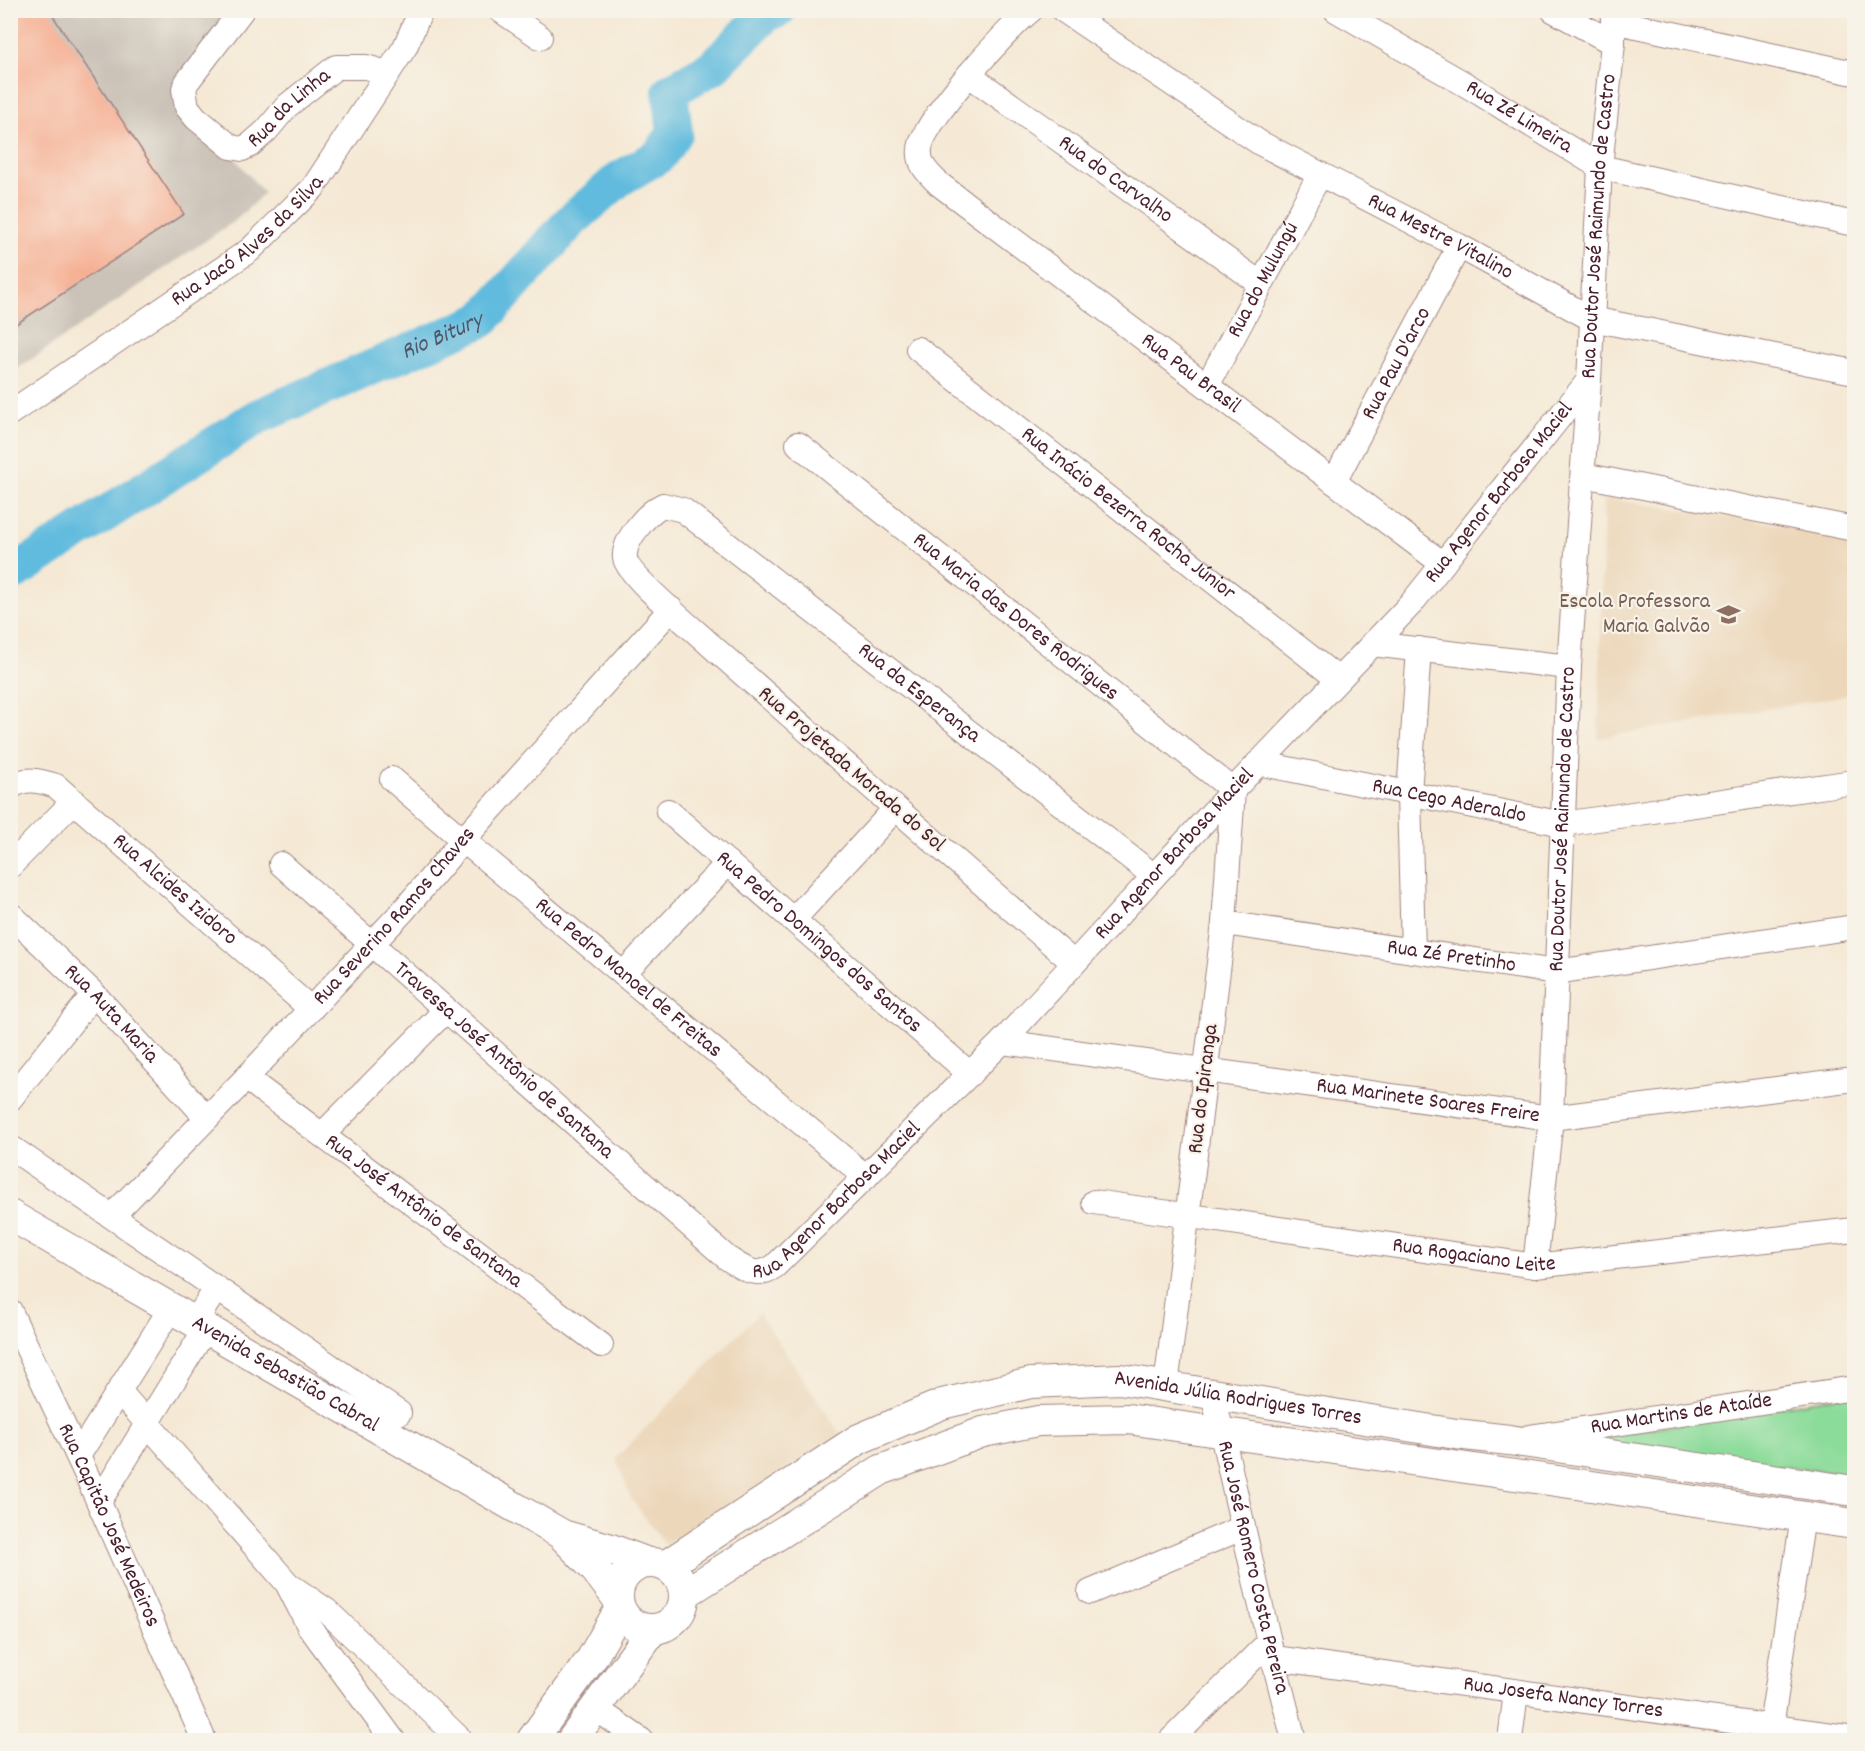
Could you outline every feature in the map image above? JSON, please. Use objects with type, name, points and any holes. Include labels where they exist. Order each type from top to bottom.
[{"type":"main road","name":"Avenida Sebastião Cabral","points":[[10,1215],[561,1534],[656,1565]]},
{"type":"main road","name":"Avenida Júlia Rodrigues Torres","points":[[656,1565],[863,1437],[942,1404],[1031,1383],[1120,1379],[1456,1434],[1854,1491]]},
{"type":"main road","points":[[1128,1419],[1129,1381]]},
{"type":"main road","name":"Avenida Júlia Rodrigues Torres","points":[[684,1594],[881,1470],[983,1432],[1038,1421],[1128,1419],[1854,1524]]},
{"type":"main road","points":[[1450,1465],[1456,1434]]},
{"type":"main road","points":[[863,1437],[881,1470]]},
{"type":"main road","name":"Avenida Sebastião Cabral","points":[[561,1534],[595,1569],[619,1604]]},
{"type":"main road","points":[[656,1565],[678,1577],[684,1594],[679,1613],[672,1621],[663,1627],[653,1629],[633,1624],[625,1618],[619,1604],[618,1589],[629,1571],[638,1566],[656,1565]]},
{"type":"main road","points":[[532,1740],[592,1658],[619,1604]]},
{"type":"main road","points":[[572,1740],[653,1629]]},
{"type":"street","name":"Rua da Linha","points":[[242,10],[184,89],[187,107],[196,118],[231,147],[242,149],[250,145],[266,131],[287,106],[336,67],[366,67],[380,71]]},
{"type":"street","name":"Rua Jacó Alves da Silva","points":[[10,413],[250,250],[313,188],[405,47],[421,10]]},
{"type":"street","points":[[500,10],[540,37]]},
{"type":"street","name":"Rua Pau Brasil","points":[[1031,10],[1016,22],[969,75],[922,138],[919,152],[922,166],[939,184],[1443,564]]},
{"type":"street","name":"Rua Mestre Vitalino","points":[[1063,10],[1260,142],[1459,246],[1592,319],[1854,372]]},
{"type":"street","name":"Rua Zé Limeira","points":[[1336,10],[1468,86],[1600,167],[1854,225]]},
{"type":"street","points":[[1553,10],[1613,25],[1854,73]]},
{"type":"street","name":"Rua Doutor José Raimundo de Castro","points":[[1535,1266],[1551,1118],[1569,667],[1590,380],[1600,167],[1613,25]]},
{"type":"street","name":"Rua do Carvalho","points":[[969,75],[1261,284]]},
{"type":"street","name":"Rua do Mulungú","points":[[1207,386],[1320,174]]},
{"type":"street","name":"Rua Pau D'arco","points":[[1334,482],[1459,246]]},
{"type":"street","name":"Rua Inácio Bezerra Rocha Júnior","points":[[918,349],[1338,679]]},
{"type":"street","name":"Rua Agenor Barbosa Maciel","points":[[727,1258],[756,1273],[765,1273],[776,1266],[1002,1042],[1233,790],[1411,604],[1590,380]]},
{"type":"street","name":"Rua Maria das Dores Rodrigues","points":[[798,444],[1233,790]]},
{"type":"street","points":[[1583,476],[1854,529]]},
{"type":"street","name":"Rua da Esperança","points":[[632,572],[625,560],[626,546],[647,516],[663,505],[683,510],[1154,876]]},
{"type":"street","name":"Rua Projetada Morada do Sol","points":[[632,572],[895,809],[1074,963]]},
{"type":"street","name":"Rua Severino Ramos Chaves","points":[[112,1216],[403,911],[463,840],[671,609]]},
{"type":"street","points":[[1372,644],[1569,667]]},
{"type":"street","points":[[1413,951],[1409,794],[1419,649]]},
{"type":"street","name":"Rua Cego Aderaldo","points":[[1258,764],[1563,824],[1854,782]]},
{"type":"street","name":"Rua Pedro Manoel de Freitas","points":[[392,778],[463,840],[867,1177]]},
{"type":"street","name":"Rua Alcides Izidoro","points":[[22,784],[56,786],[310,1009]]},
{"type":"street","name":"Rua do Ipiranga","points":[[1166,1386],[1224,923],[1233,790]]},
{"type":"street","points":[[10,866],[74,801]]},
{"type":"street","points":[[793,920],[895,809]]},
{"type":"street","name":"Rua Pedro Domingos dos Santos","points":[[668,812],[970,1074]]},
{"type":"street","points":[[624,974],[728,863]]},
{"type":"street","name":"Travessa José Antônio de Santana","points":[[281,864],[727,1258]]},
{"type":"street","name":"Rua Auta Maria","points":[[10,914],[94,994],[207,1118]]},
{"type":"street","name":"Rua Zé Pretinho","points":[[1224,923],[1556,972],[1854,927]]},
{"type":"street","points":[[10,1099],[94,994]]},
{"type":"street","points":[[322,1135],[446,1010]]},
{"type":"street","name":"Rua Marinete Soares Freire","points":[[1002,1042],[1551,1118],[1854,1079]]},
{"type":"street","name":"Rua José Antônio de Santana","points":[[246,1078],[601,1345]]},
{"type":"street","points":[[10,1147],[399,1413]]},
{"type":"street","name":"Rua Rogaciano Leite","points":[[1094,1202],[1535,1266],[1854,1230]]},
{"type":"street","points":[[78,1455],[119,1391],[191,1320],[216,1289]]},
{"type":"street","name":"Rua Capitão José Medeiros","points":[[10,1311],[78,1455],[204,1740]]},
{"type":"street","points":[[99,1502],[148,1422],[191,1320]]},
{"type":"street","name":"Rua Martins de Ataíde","points":[[1509,1440],[1854,1388]]},
{"type":"street","points":[[119,1391],[287,1583],[309,1626],[393,1740]]},
{"type":"street","name":"Rua José Romero Costa Pereira","points":[[1213,1394],[1242,1528],[1294,1740]]},
{"type":"street","points":[[1770,1734],[1803,1517]]},
{"type":"street","points":[[1090,1592],[1242,1528]]},
{"type":"street","points":[[287,1583],[327,1611],[461,1740]]},
{"type":"street","points":[[1171,1740],[1272,1650]]},
{"type":"street","name":"Rua Josefa Nancy Torres","points":[[1272,1650],[1770,1734],[1854,1738]]},
{"type":"street","points":[[1509,1740],[1516,1692]]},
{"type":"street","points":[[595,1708],[641,1740]]},
{"type":"shaded area","points":[[11,11],[229,11],[176,88],[264,193],[236,220],[11,373]]},
{"type":"shaded area","name":"Escola Professora Maria Galvão","points":[[1604,498],[1854,535],[1854,694],[1598,738]]},
{"type":"shaded area","points":[[759,1313],[841,1435],[665,1544],[630,1497],[616,1458]]},
{"type":"green space","points":[[1854,1394],[1854,1475],[1569,1442]]},
{"type":"building","points":[[10,10],[49,10],[184,214],[10,328]]},
{"type":"waterway","name":"Rio Bitury","points":[[10,575],[257,417],[482,320],[571,221],[619,179],[659,156],[675,133],[670,91],[713,67],[766,14],[778,10]]},
{"type":"place","name":"Escola Professora Maria Galvão","points":[[1728,615]]}]
